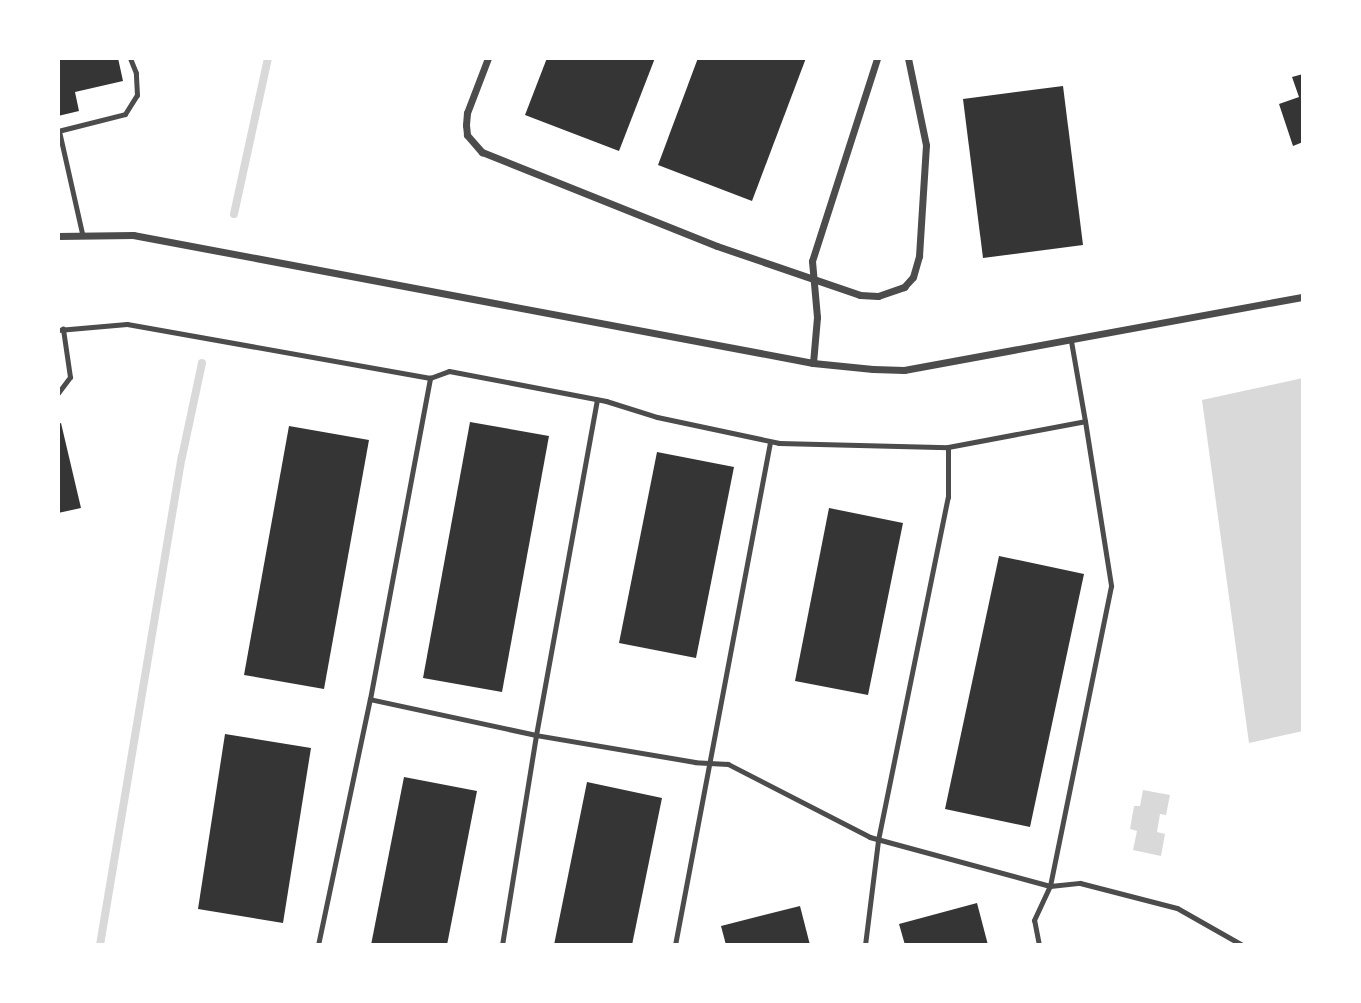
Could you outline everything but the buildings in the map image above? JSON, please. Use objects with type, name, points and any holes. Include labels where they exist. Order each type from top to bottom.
[{"type":"street","points":[[488,58],[467,113],[466,125],[467,135],[482,152],[717,246],[860,295],[878,296],[904,287],[913,277],[919,256],[926,145],[908,58]]},
{"type":"street","points":[[813,363],[817,317],[812,261],[877,58]]},
{"type":"street","points":[[58,236],[82,233],[133,234],[813,363],[904,370],[1303,297]]},
{"type":"lane","points":[[82,233],[58,131],[125,114],[137,95],[136,73],[130,58]]},
{"type":"lane","points":[[58,393],[70,377],[60,330],[127,324],[430,378],[449,371],[597,399],[657,417],[770,442],[948,447],[1085,421]]},
{"type":"lane","points":[[1039,945],[1034,920],[1051,886],[1111,586],[1071,341]]},
{"type":"lane","points":[[318,945],[370,699],[430,378]]},
{"type":"lane","points":[[502,945],[536,735],[597,399]]},
{"type":"lane","points":[[675,945],[770,442]]},
{"type":"lane","points":[[865,945],[878,840],[948,496],[948,447]]},
{"type":"lane","points":[[370,699],[536,735],[728,764],[878,840],[1051,886],[1080,883],[1177,908],[1242,945]]},
{"type":"shaded area","points":[[1303,378],[1303,731],[1249,743],[1202,400]]},
{"type":"shaded area","points":[[1143,790],[1170,795],[1166,815],[1160,814],[1157,832],[1165,834],[1161,856],[1133,850],[1137,831],[1130,829],[1134,806],[1140,806]]},
{"type":"waterway","points":[[234,214],[268,58]]},
{"type":"waterway","points":[[100,945],[182,457],[202,363]]}]
